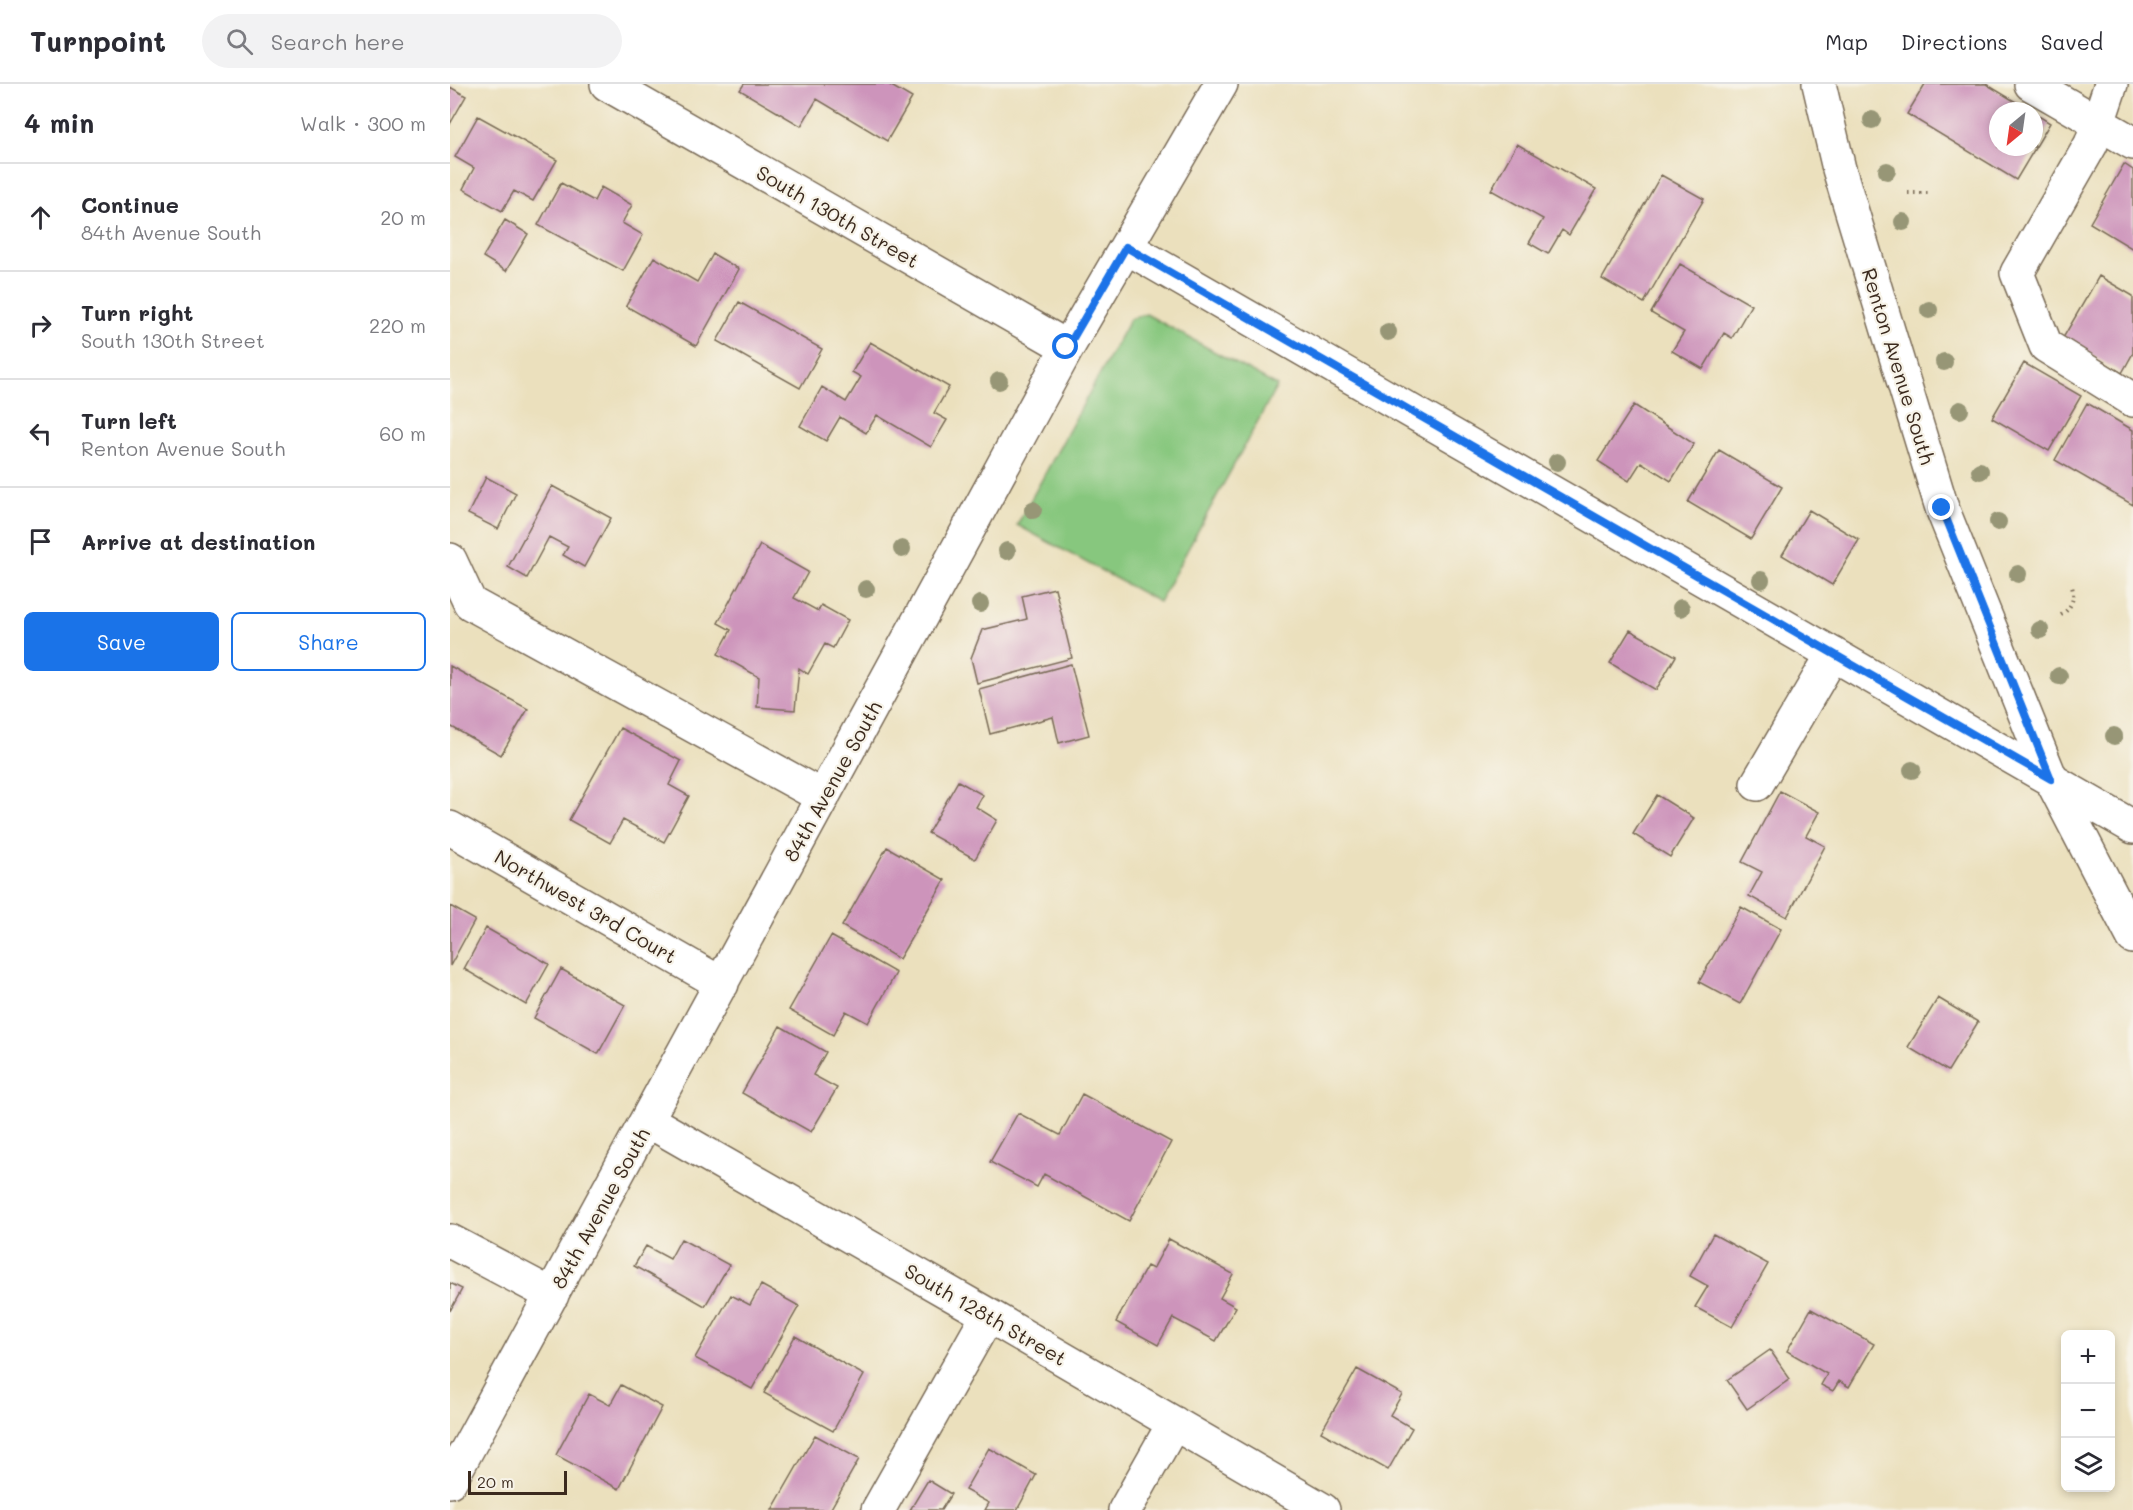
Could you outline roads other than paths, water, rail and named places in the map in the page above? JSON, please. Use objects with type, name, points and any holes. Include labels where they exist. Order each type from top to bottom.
[{"type":"street","name":"South 130th Street","points":[[607,84],[1066,347],[1066,350]]},
{"type":"street","name":"84th Avenue South","points":[[450,1481],[1066,350],[1221,84]]},
{"type":"street","name":"Renton Avenue South","points":[[1819,84],[1839,169],[1942,508],[2051,779],[2133,937]]},
{"type":"street","points":[[2031,84],[2133,143]]},
{"type":"street","points":[[2111,84],[2091,144],[2017,273],[2046,346],[2133,400]]},
{"type":"street","points":[[1126,247],[2133,827]]},
{"type":"street","points":[[450,560],[470,603],[823,797]]},
{"type":"street","points":[[1757,784],[1833,654]]},
{"type":"street","name":"Northwest 3rd Court","points":[[450,828],[722,984]]},
{"type":"street","name":"South 128th Street","points":[[647,1120],[1323,1510]]},
{"type":"street","points":[[450,1241],[552,1295]]},
{"type":"street","points":[[878,1510],[988,1315]]},
{"type":"street","points":[[1125,1510],[1174,1423]]}]
